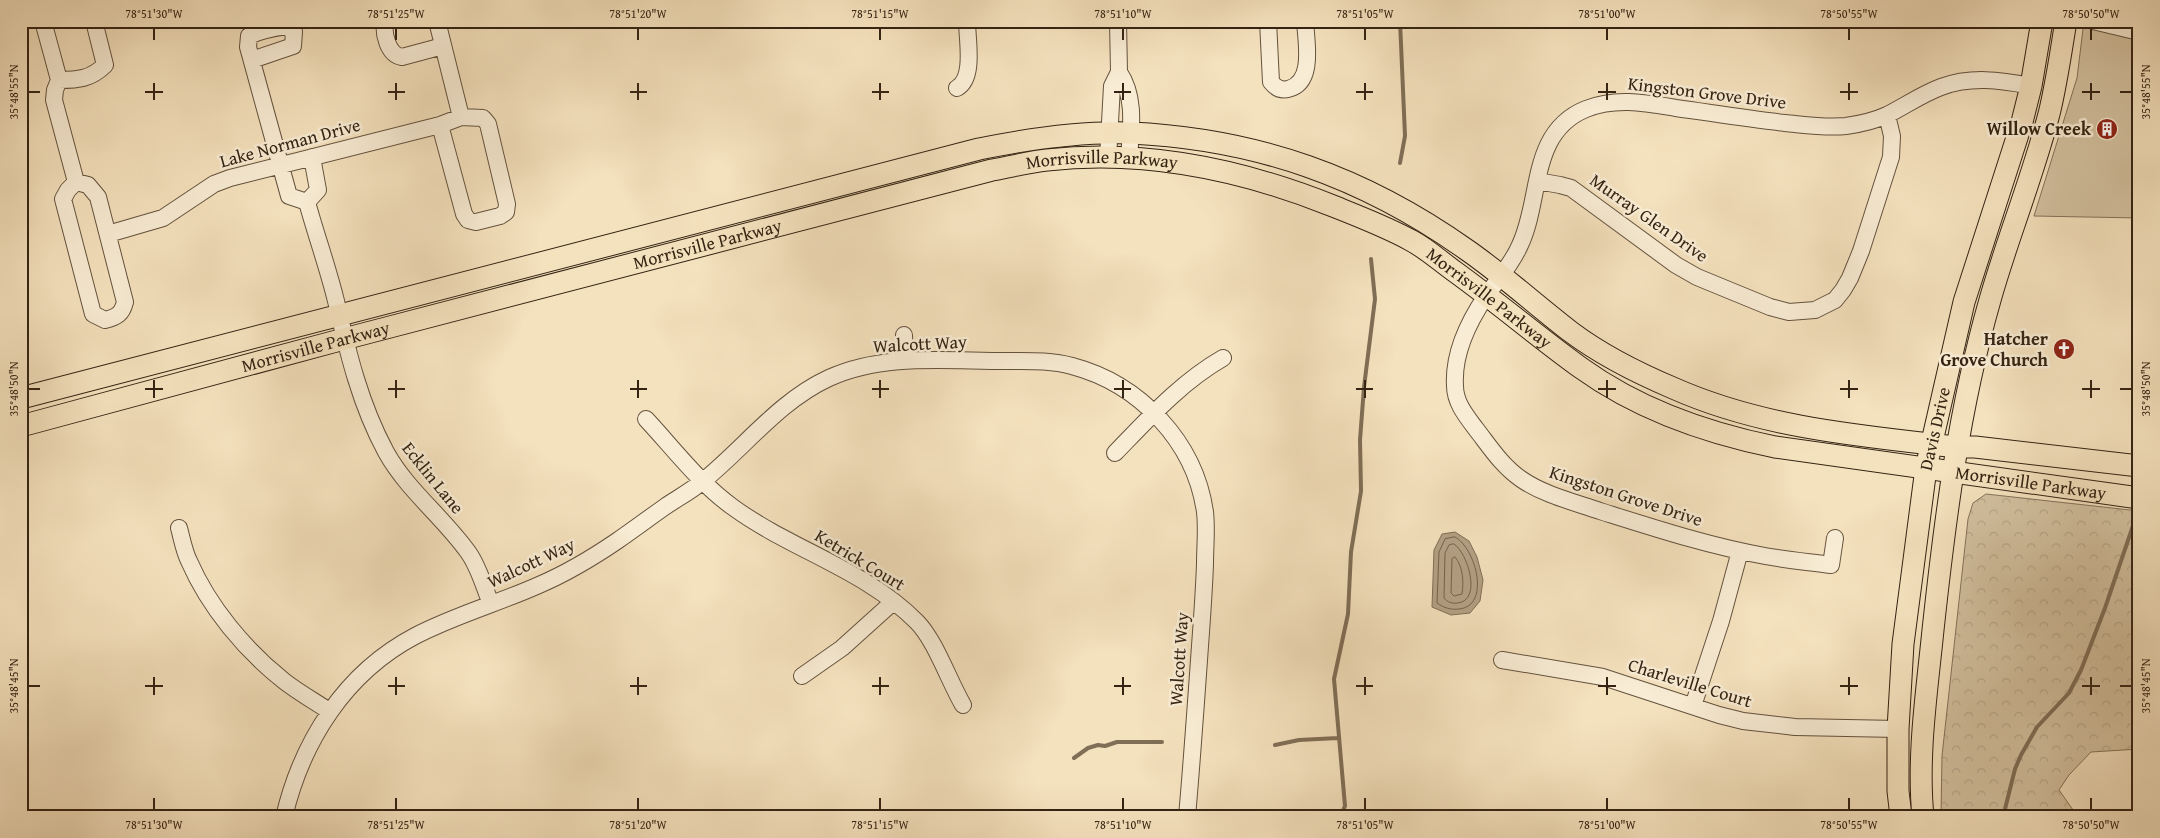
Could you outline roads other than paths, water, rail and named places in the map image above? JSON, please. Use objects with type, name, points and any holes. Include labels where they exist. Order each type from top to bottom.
[{"type":"main road","name":"Davis Drive","points":[[1901,817],[1898,791],[1898,728],[1903,644],[1926,468],[1964,302],[2022,122],[2031,86],[2042,21]]},
{"type":"main road","name":"Davis Drive","points":[[1924,817],[1922,789],[1924,710],[1952,473],[1972,366],[1990,298],[2050,111],[2066,21]]},
{"type":"main road","name":"Morrisville Parkway","points":[[21,398],[979,149],[1044,138],[1120,133],[1231,146],[1310,167],[1342,179],[1401,207],[1459,245],[1502,276],[1574,334],[1633,369],[1672,388],[1713,404],[1755,417],[1798,427],[1957,447],[1975,447],[2139,466]]},
{"type":"main road","name":"Morrisville Parkway","points":[[21,426],[344,339],[992,170],[1046,160],[1119,158],[1214,169],[1248,176],[1304,194],[1413,241],[1487,294],[1582,369],[1620,392],[1665,414],[1715,433],[1745,441],[1952,473],[2139,498]]},
{"type":"street","points":[[43,21],[59,80],[54,100],[76,182]]},
{"type":"street","points":[[59,80],[86,78],[97,73],[105,65],[94,21]]},
{"type":"street","points":[[385,21],[386,37],[391,51],[396,56],[402,58],[443,46]]},
{"type":"street","points":[[437,21],[461,116],[483,118],[488,124],[507,204],[506,212],[500,216],[476,222],[468,220],[464,214],[440,125]]},
{"type":"street","points":[[957,88],[963,84],[968,71],[967,21]]},
{"type":"street","points":[[1118,21],[1119,72],[1129,91],[1120,133],[1119,158]]},
{"type":"street","points":[[1268,21],[1271,82],[1281,90],[1296,86],[1306,69],[1305,21]]},
{"type":"street","points":[[2093,21],[2139,32]]},
{"type":"street","points":[[252,60],[289,196],[307,202],[315,196],[318,190],[312,156]]},
{"type":"street","name":"Kingston Grove Drive","points":[[1835,538],[1832,565],[1766,557],[1623,518],[1562,499],[1522,480],[1497,457],[1465,415],[1456,396],[1455,386],[1462,343],[1468,326],[1487,294],[1514,258],[1526,232],[1540,161],[1547,144],[1569,118],[1584,110],[1613,101],[1635,101],[1755,120],[1825,128],[1866,123],[1887,115],[1939,87],[1957,82],[1991,79],[2031,86]]},
{"type":"street","name":"Murray Glen Drive","points":[[1537,181],[1570,188],[1676,265],[1718,287],[1770,307],[1789,312],[1815,310],[1835,300],[1844,290],[1854,269],[1891,157],[1892,136],[1887,115]]},
{"type":"street","name":"Lake Norman Drive","points":[[108,234],[163,218],[214,184],[279,164],[440,125],[461,116]]},
{"type":"street","points":[[76,182],[88,185],[98,197],[125,302],[122,311],[116,318],[105,320],[93,314],[63,199],[76,182]]},
{"type":"street","name":"Ecklin Lane","points":[[307,202],[336,302],[359,392],[387,454],[426,506],[468,552],[475,563],[491,604]]},
{"type":"street","points":[[904,335],[905,361]]},
{"type":"street","points":[[1114,453],[1193,378],[1223,358]]},
{"type":"street","name":"Walcott Way","points":[[284,817],[290,791],[304,755],[329,711],[367,670],[397,646],[432,628],[573,569],[702,482],[788,404],[817,385],[856,368],[905,361],[1059,363],[1092,372],[1128,391],[1154,413],[1174,436],[1189,461],[1198,482],[1205,516],[1203,610],[1187,817]]},
{"type":"street","name":"Ketrick Court","points":[[646,419],[702,482],[733,508],[858,578],[893,602],[918,623],[926,633],[963,705]]},
{"type":"street","points":[[179,528],[188,560],[198,580],[230,627],[258,658],[285,682],[329,711]]},
{"type":"street","points":[[1692,706],[1722,621],[1740,551]]},
{"type":"street","points":[[802,676],[842,648],[893,602]]},
{"type":"street","name":"Charleville Court","points":[[1502,660],[1603,677],[1719,715],[1768,725],[1898,728]]},
{"type":"water","points":[[1455,532],[1469,541],[1477,557],[1483,580],[1480,601],[1470,613],[1451,615],[1432,607],[1434,550],[1442,534]]},
{"type":"waterway","points":[[1400,21],[1405,136],[1400,163]]},
{"type":"waterway","points":[[1340,817],[1345,806],[1334,679],[1348,614],[1351,552],[1361,491],[1360,440],[1364,387],[1375,299],[1371,259]]},
{"type":"waterway","points":[[2003,817],[2015,769],[2021,755],[2037,727],[2069,693],[2081,670],[2105,608],[2139,508]]},
{"type":"waterway","points":[[1275,745],[1299,740],[1338,738]]},
{"type":"waterway","points":[[1074,758],[1088,748],[1098,745],[1105,746],[1117,742],[1162,742]]},
{"type":"place","name":"Willow Creek","points":[[2107,129]]},
{"type":"place","name":"Hatcher Grove Church","points":[[2064,349]]}]
